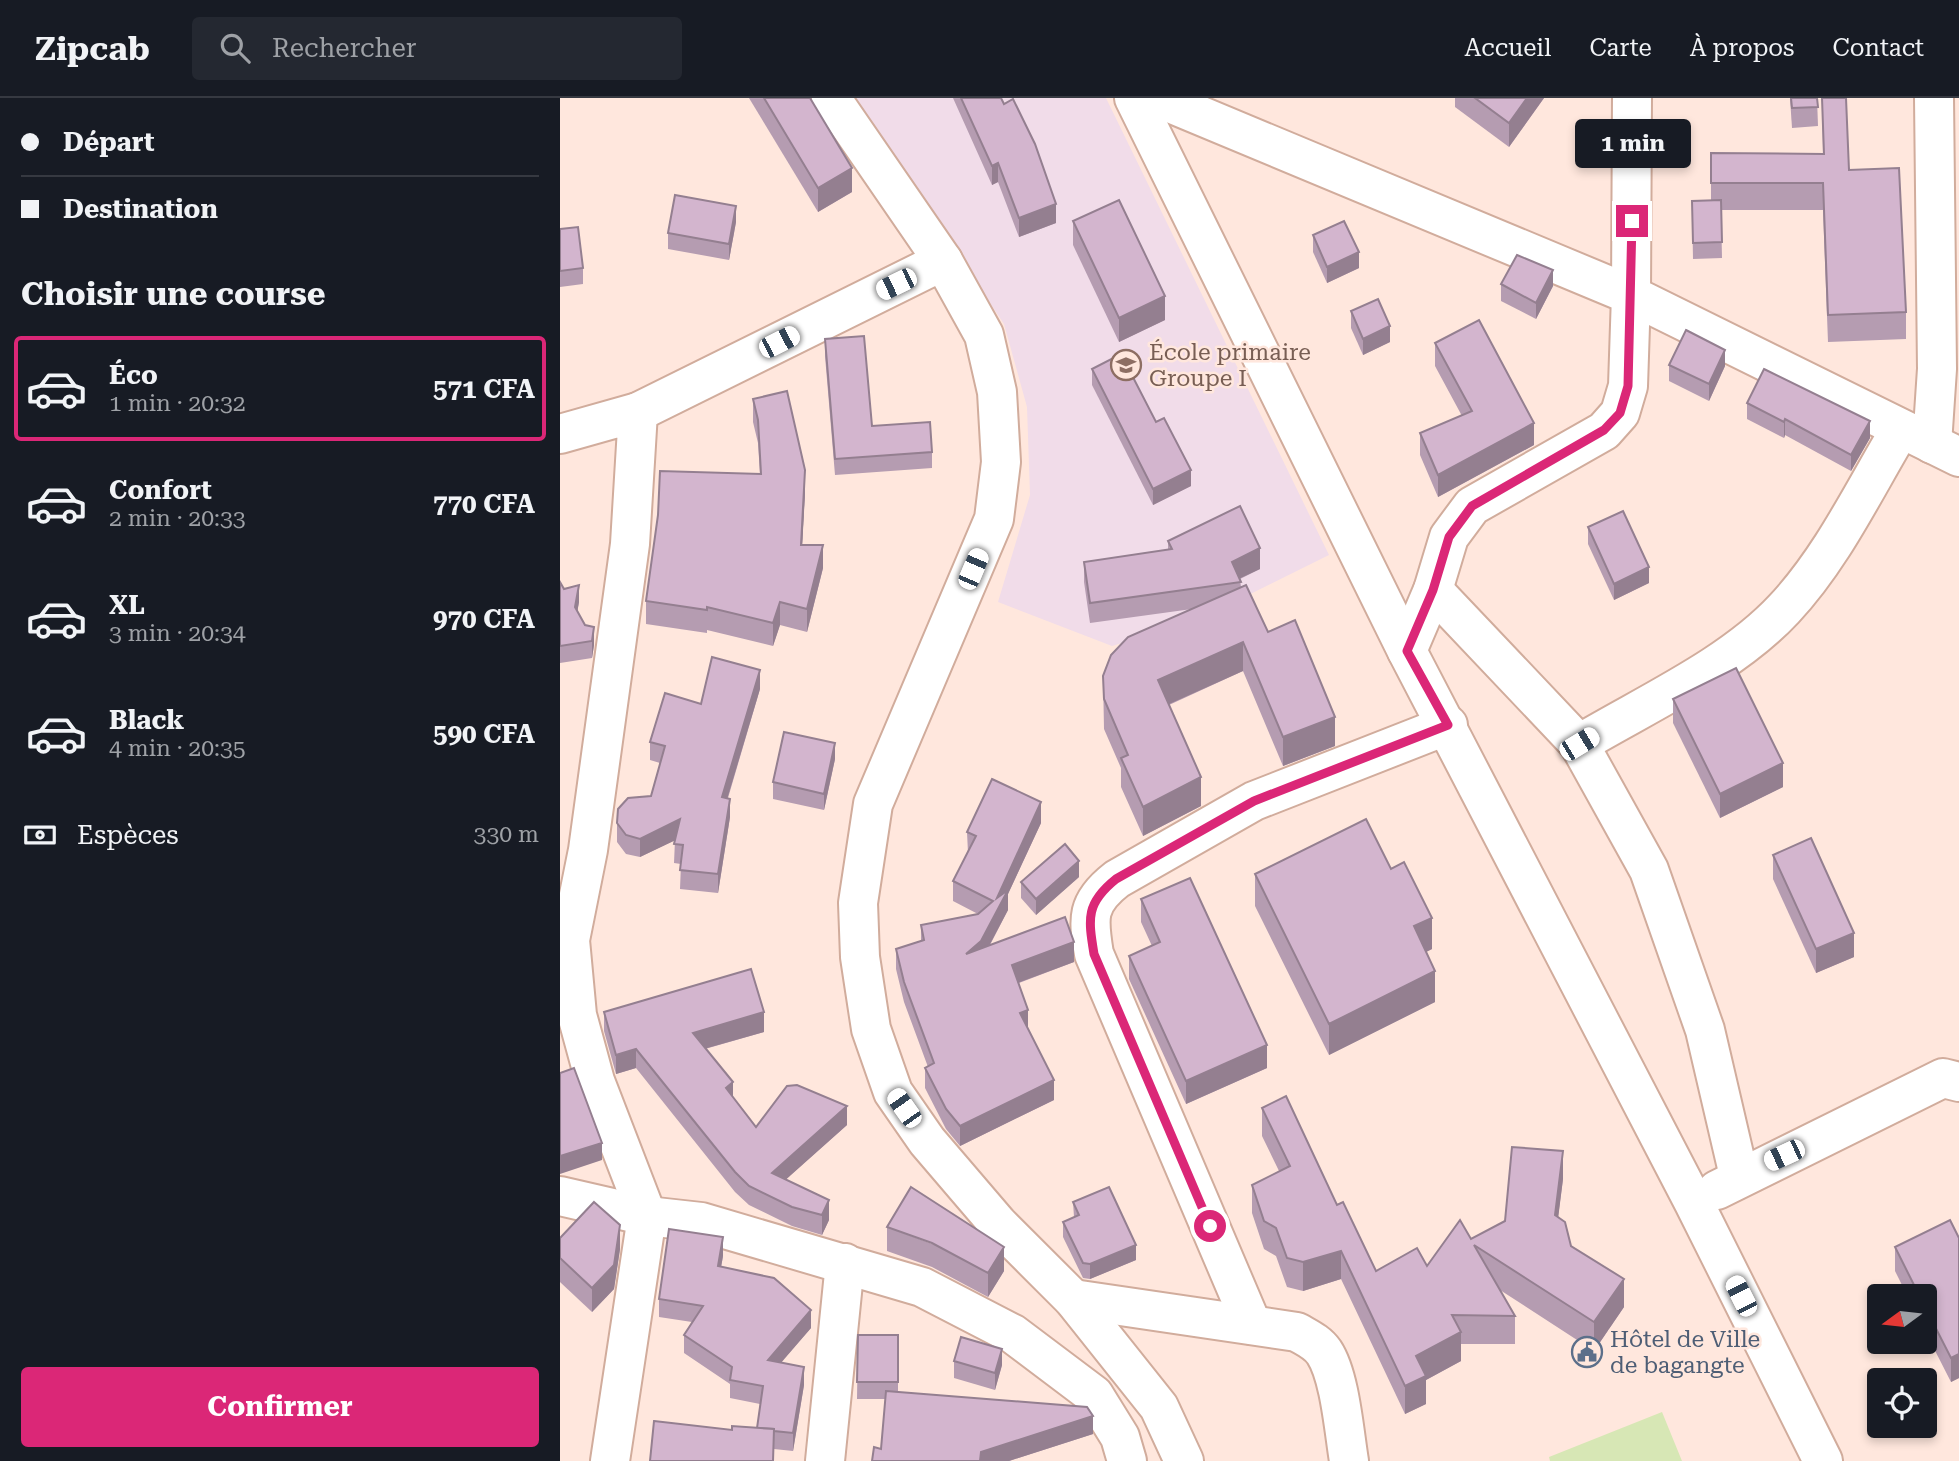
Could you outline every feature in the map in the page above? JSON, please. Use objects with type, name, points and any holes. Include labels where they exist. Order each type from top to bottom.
[{"type":"street","points":[[831,98],[943,261],[984,335],[997,392],[1001,463],[994,519],[873,804],[858,903],[860,957],[871,1029],[893,1092],[927,1141],[998,1224],[1073,1299],[1159,1407],[1184,1461]]},
{"type":"street","points":[[1134,98],[1407,651],[1448,725],[1694,1203],[1823,1461]]},
{"type":"street","points":[[1158,98],[1631,295],[1930,444]]},
{"type":"street","points":[[1407,651],[1433,590],[1449,537],[1472,506],[1604,430],[1620,413],[1628,386],[1632,98]]},
{"type":"street","points":[[1579,744],[1729,656],[1784,610],[1822,561],[1930,444],[1937,369],[1934,98]]},
{"type":"street","points":[[560,435],[638,412],[943,261]]},
{"type":"street","points":[[610,1461],[647,1216],[595,1081],[577,1015],[570,940],[588,850],[630,544],[638,412]]},
{"type":"street","points":[[1433,590],[1579,744],[1649,870],[1705,1030],[1738,1177]]},
{"type":"street","points":[[1252,1325],[1094,954],[1089,921],[1097,894],[1116,879],[1254,801],[1448,725]]},
{"type":"street","points":[[1694,1203],[1738,1177],[1943,1078],[1959,1082]]},
{"type":"street","points":[[560,1196],[647,1216],[701,1222],[922,1287],[1013,1334],[1094,1395],[1120,1437],[1127,1461]]},
{"type":"street","points":[[825,1461],[845,1263]]},
{"type":"street","points":[[1073,1299],[1297,1332],[1315,1342],[1325,1354],[1332,1373],[1349,1461]]},
{"type":"shaded area","name":"École primaire Groupe I","points":[[853,98],[1106,98],[1329,555],[1202,618],[1112,646],[998,602],[1030,495],[1027,407],[1004,324]]},
{"type":"green space","points":[[1662,1412],[1682,1461],[1550,1461],[1549,1457]]},
{"type":"building","points":[[764,98],[810,98],[852,168],[818,188]]},
{"type":"building","points":[[961,98],[1001,98],[1004,104],[1013,99],[1035,144],[1056,204],[1019,218],[998,163],[992,166]]},
{"type":"building","points":[[1475,98],[1527,98],[1509,123]]},
{"type":"building","points":[[1791,98],[1817,98],[1818,107],[1792,108]]},
{"type":"building","points":[[1822,98],[1846,98],[1849,170],[1899,168],[1906,312],[1828,315],[1823,183],[1711,183],[1711,153],[1824,154]]},
{"type":"building","points":[[675,195],[736,206],[729,244],[668,233]]},
{"type":"building","points":[[1119,200],[1165,296],[1119,318],[1073,221]]},
{"type":"building","points":[[1721,200],[1722,242],[1693,243],[1692,201]]},
{"type":"building","points":[[1344,221],[1359,252],[1327,267],[1313,235]]},
{"type":"building","points":[[578,227],[583,268],[560,271],[560,229]]},
{"type":"building","points":[[1517,255],[1553,270],[1536,303],[1501,284]]},
{"type":"building","points":[[1378,299],[1390,326],[1363,339],[1351,311]]},
{"type":"building","points":[[1479,320],[1534,423],[1438,475],[1420,433],[1472,411],[1435,343]]},
{"type":"building","points":[[1686,330],[1725,350],[1709,384],[1669,365]]},
{"type":"building","points":[[864,336],[872,426],[930,422],[932,452],[835,459],[825,339]]},
{"type":"building","points":[[1121,354],[1156,422],[1164,418],[1191,470],[1153,489],[1092,369]]},
{"type":"building","points":[[1764,369],[1870,421],[1851,455],[1785,419],[1784,422],[1747,403]]},
{"type":"building","points":[[787,391],[805,470],[801,545],[823,545],[807,609],[780,602],[773,623],[707,607],[707,610],[646,601],[658,515],[660,471],[761,474],[758,420],[753,399]]},
{"type":"building","points":[[1240,506],[1260,548],[1232,562],[1241,582],[1090,603],[1084,562],[1172,549],[1168,541]]},
{"type":"building","points":[[1623,511],[1649,567],[1614,584],[1588,527]]},
{"type":"building","points":[[560,582],[564,589],[579,585],[575,607],[585,625],[594,627],[592,641],[560,646]]},
{"type":"building","points":[[1246,585],[1268,632],[1295,620],[1335,717],[1283,737],[1243,642],[1158,680],[1201,777],[1143,807],[1121,758],[1128,755],[1104,699],[1103,676],[1111,655],[1128,637]]},
{"type":"building","points":[[712,657],[760,670],[722,797],[730,799],[718,874],[680,870],[683,845],[674,844],[680,819],[640,839],[626,835],[617,823],[618,809],[628,798],[651,796],[665,746],[650,742],[665,693],[701,704]]},
{"type":"building","points":[[1736,668],[1783,763],[1720,794],[1673,699]]},
{"type":"building","points":[[784,732],[835,743],[824,794],[773,782]]},
{"type":"building","points":[[992,779],[1041,802],[997,898],[1008,890],[981,941],[966,954],[1065,917],[1074,942],[1012,965],[1028,1010],[1020,1013],[1054,1080],[960,1126],[946,1109],[925,1068],[934,1063],[904,982],[896,949],[924,940],[921,925],[978,914],[993,901],[953,881],[976,836],[967,832]]},
{"type":"building","points":[[1366,819],[1391,869],[1404,862],[1432,918],[1414,926],[1435,971],[1329,1024],[1255,874]]},
{"type":"building","points":[[1811,838],[1854,933],[1816,949],[1773,855]]},
{"type":"building","points":[[1065,844],[1079,861],[1036,899],[1021,882]]},
{"type":"building","points":[[1190,878],[1267,1045],[1186,1081],[1129,956],[1160,942],[1141,899]]},
{"type":"building","points":[[751,969],[764,1012],[693,1033],[733,1082],[726,1088],[756,1127],[787,1086],[797,1085],[847,1106],[772,1173],[829,1200],[822,1215],[792,1207],[749,1186],[636,1049],[616,1055],[604,1012]]},
{"type":"building","points":[[574,1068],[602,1143],[560,1156],[560,1073]]},
{"type":"building","points":[[1286,1096],[1337,1205],[1343,1202],[1376,1271],[1417,1248],[1427,1266],[1460,1220],[1471,1239],[1505,1221],[1512,1147],[1563,1151],[1555,1215],[1565,1222],[1571,1246],[1624,1279],[1594,1322],[1474,1245],[1515,1316],[1452,1315],[1461,1332],[1416,1356],[1426,1376],[1405,1386],[1341,1251],[1303,1262],[1287,1258],[1276,1228],[1264,1221],[1252,1185],[1290,1166],[1262,1108]]},
{"type":"building","points":[[911,1187],[1004,1247],[988,1273],[932,1243],[887,1227]]},
{"type":"building","points":[[1109,1187],[1136,1245],[1090,1264],[1083,1263],[1063,1222],[1079,1215],[1073,1202]]},
{"type":"building","points":[[594,1202],[620,1225],[614,1265],[592,1288],[560,1258],[560,1238]]},
{"type":"building","points":[[1950,1220],[1959,1238],[1959,1354],[1951,1358],[1937,1331],[1937,1284],[1914,1284],[1895,1247]]},
{"type":"building","points":[[669,1229],[723,1237],[718,1266],[774,1278],[811,1310],[768,1360],[804,1367],[793,1433],[757,1428],[763,1386],[730,1380],[732,1367],[684,1335],[703,1306],[659,1299]]},
{"type":"building","points":[[858,1335],[898,1335],[898,1382],[857,1382]]},
{"type":"building","points":[[961,1337],[1002,1349],[995,1373],[954,1361]]},
{"type":"building","points":[[886,1391],[1087,1407],[1093,1416],[981,1452],[980,1461],[872,1461],[874,1447],[881,1449]]},
{"type":"building","points":[[654,1421],[732,1430],[732,1426],[774,1429],[773,1461],[650,1461]]},
{"type":"place","name":"École primaire Groupe I","points":[[1126,365]]},
{"type":"place","name":"Hôtel de Ville de bagangte","points":[[1587,1352]]},
{"type":"route","points":[[1210,1226],[1094,954],[1089,921],[1097,894],[1116,879],[1254,801],[1448,725],[1407,651],[1433,590],[1449,537],[1472,506],[1604,430],[1620,413],[1628,386],[1632,221]]}]
